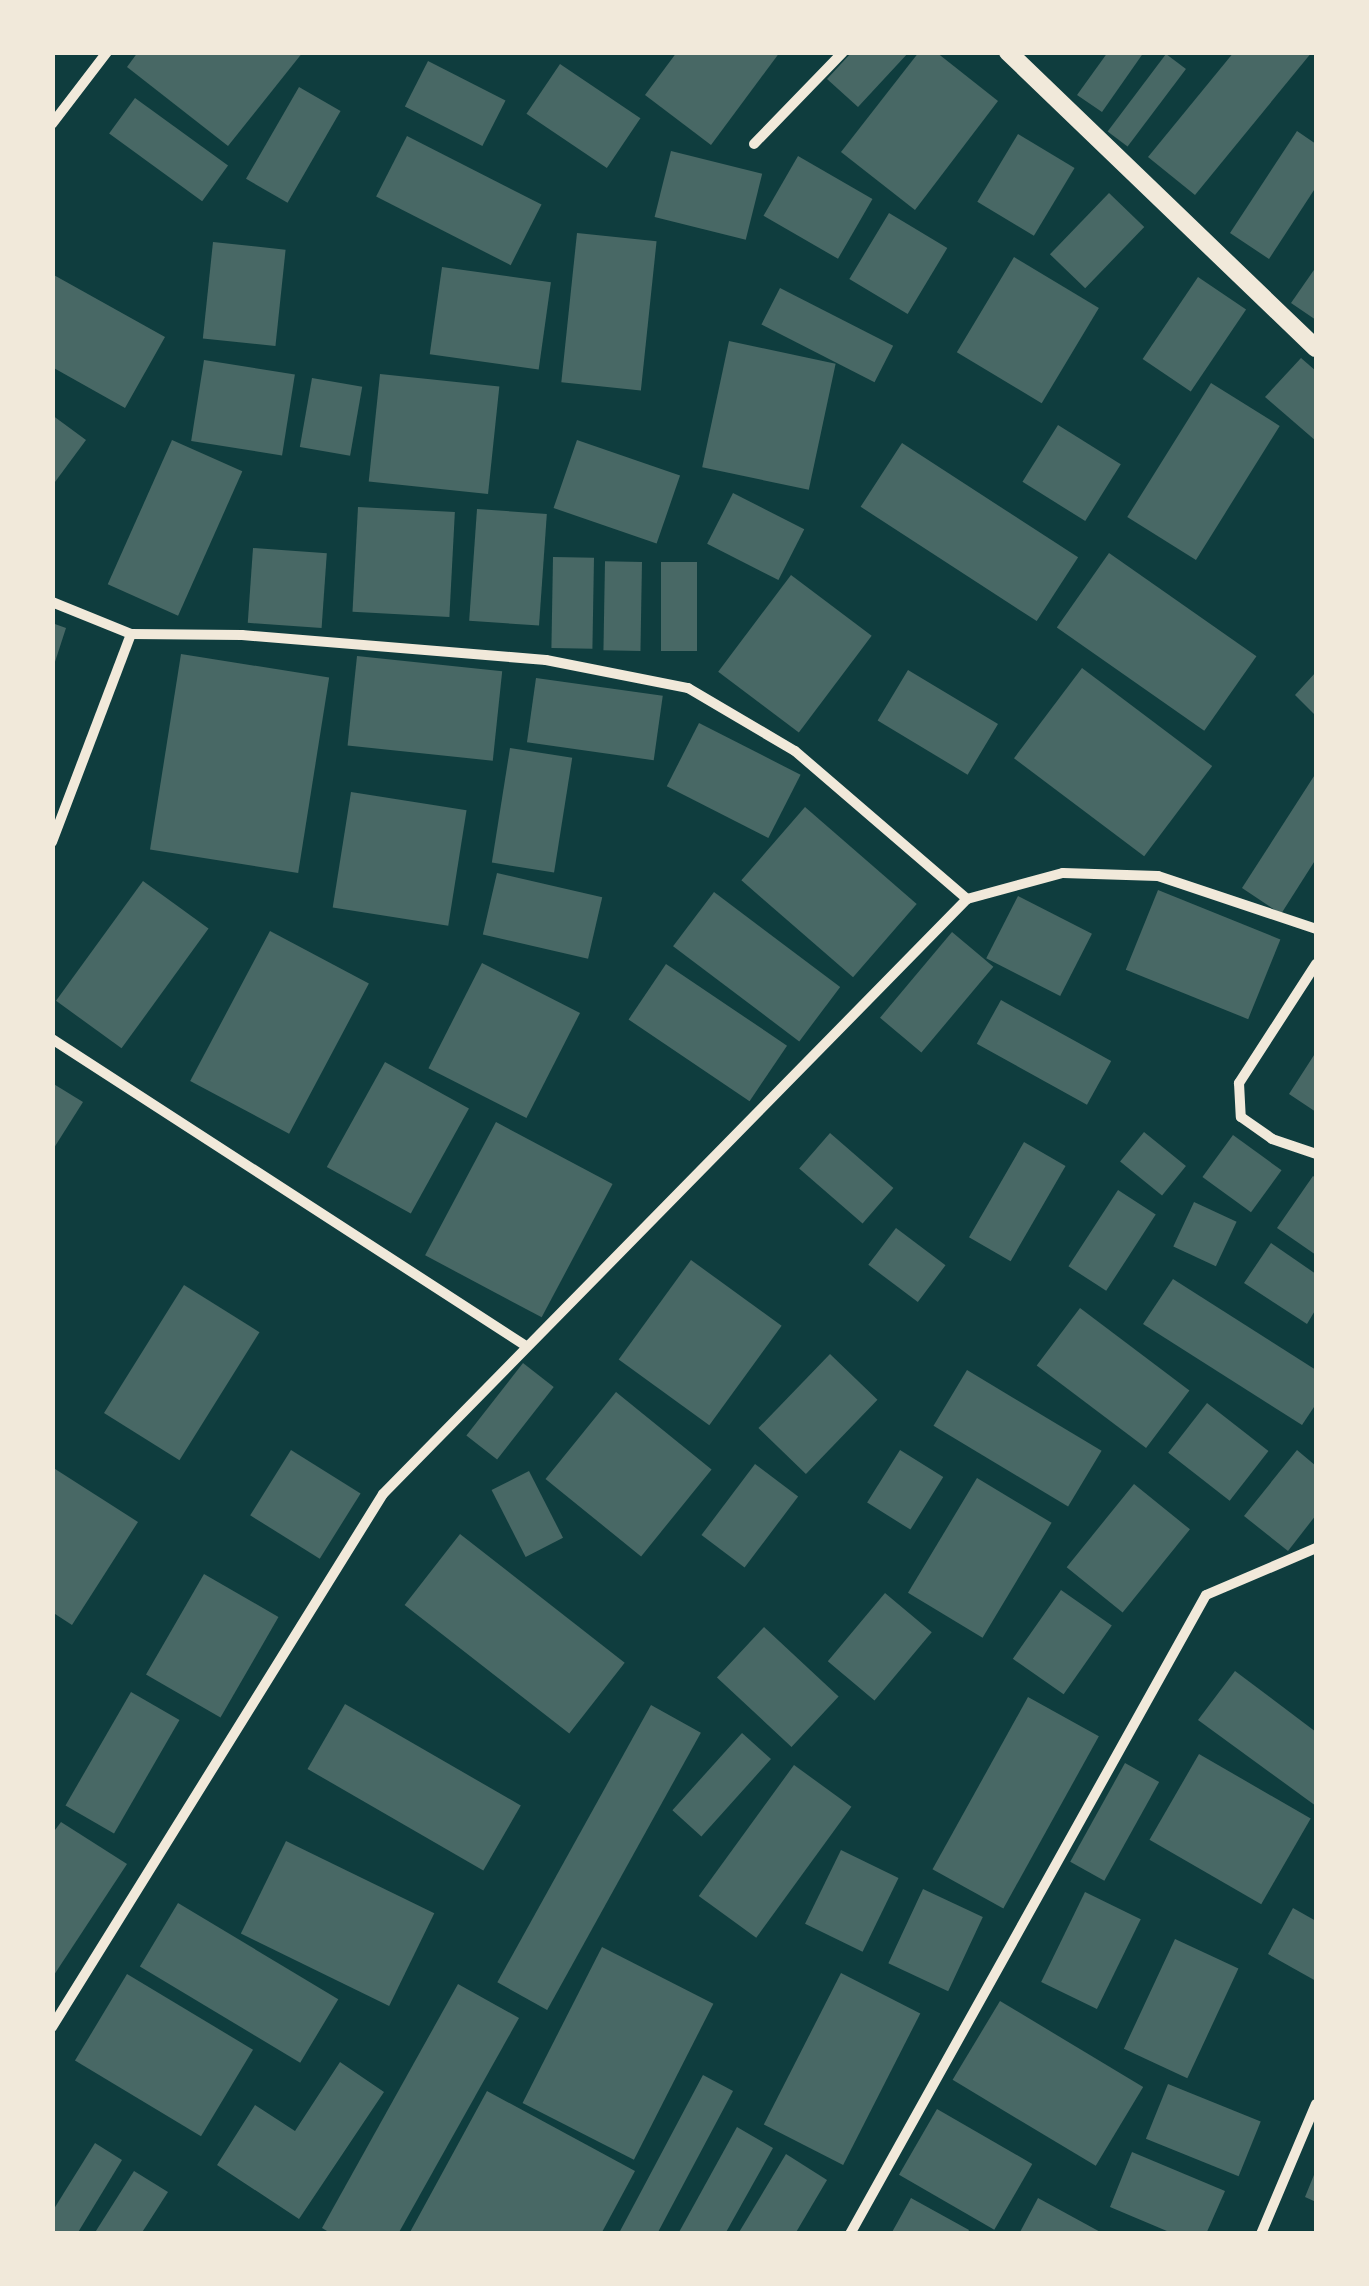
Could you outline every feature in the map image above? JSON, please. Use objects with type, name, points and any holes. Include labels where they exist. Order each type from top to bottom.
[{"type":"street","points":[[52,124],[107,52]]},
{"type":"street","points":[[754,144],[844,52]]},
{"type":"street","points":[[1008,52],[1316,348]]},
{"type":"street","points":[[52,602],[132,634],[242,635],[507,656],[688,688],[795,752],[967,900]]},
{"type":"street","points":[[52,842],[132,634]]},
{"type":"street","points":[[52,2027],[382,1494],[967,900],[1062,872],[1158,876],[1316,929]]},
{"type":"street","points":[[1316,964],[1240,1083],[1240,1117],[1272,1139],[1316,1154]]},
{"type":"street","points":[[52,1039],[526,1346]]},
{"type":"street","points":[[850,2234],[1206,1595],[1316,1548]]},
{"type":"street","points":[[1261,2234],[1316,2104]]},
{"type":"building","points":[[138,52],[303,52],[228,146],[127,67]]},
{"type":"building","points":[[677,52],[780,52],[711,145],[645,95]]},
{"type":"building","points":[[852,52],[909,52],[858,107],[827,79]]},
{"type":"building","points":[[919,52],[936,52],[998,101],[915,210],[841,152]]},
{"type":"building","points":[[1108,52],[1144,52],[1102,112],[1077,95]]},
{"type":"building","points":[[1234,52],[1312,52],[1195,195],[1148,157]]},
{"type":"building","points":[[1166,54],[1186,69],[1128,147],[1108,131]]},
{"type":"building","points":[[428,61],[506,100],[482,146],[405,106]]},
{"type":"building","points":[[560,64],[640,118],[607,168],[526,114]]},
{"type":"building","points":[[299,87],[341,111],[288,203],[246,179]]},
{"type":"building","points":[[135,98],[228,166],[202,201],[109,134]]},
{"type":"building","points":[[1297,131],[1316,144],[1316,187],[1269,259],[1230,233]]},
{"type":"building","points":[[1018,134],[1075,168],[1034,236],[977,202]]},
{"type":"building","points":[[407,136],[542,205],[511,265],[376,197]]},
{"type":"building","points":[[671,151],[762,174],[746,240],[655,217]]},
{"type":"building","points":[[798,156],[872,199],[838,259],[764,216]]},
{"type":"building","points":[[1109,193],[1144,227],[1085,288],[1050,254]]},
{"type":"building","points":[[889,213],[947,248],[908,314],[849,279]]},
{"type":"building","points":[[577,233],[657,241],[641,391],[561,382]]},
{"type":"building","points":[[213,242],[286,250],[275,346],[203,338]]},
{"type":"building","points":[[1014,257],[1099,308],[1042,403],[957,352]]},
{"type":"building","points":[[442,267],[551,282],[539,369],[430,354]]},
{"type":"building","points":[[1316,267],[1316,320],[1291,303]]},
{"type":"building","points":[[52,274],[165,337],[125,408],[52,367]]},
{"type":"building","points":[[1198,277],[1246,309],[1191,392],[1143,359]]},
{"type":"building","points":[[780,288],[893,346],[875,382],[761,325]]},
{"type":"building","points":[[729,341],[836,364],[809,490],[702,467]]},
{"type":"building","points":[[1301,358],[1316,371],[1316,441],[1265,397]]},
{"type":"building","points":[[204,360],[295,374],[282,455],[191,441]]},
{"type":"building","points":[[380,374],[499,387],[488,494],[369,481]]},
{"type":"building","points":[[312,378],[362,387],[350,456],[300,447]]},
{"type":"building","points":[[1211,383],[1280,426],[1196,560],[1127,517]]},
{"type":"building","points":[[52,415],[86,440],[52,486]]},
{"type":"building","points":[[1058,425],[1121,464],[1085,521],[1022,482]]},
{"type":"building","points":[[172,440],[242,471],[178,616],[108,584]]},
{"type":"building","points":[[577,440],[680,475],[657,544],[554,508]]},
{"type":"building","points":[[902,443],[1078,557],[1037,621],[861,507]]},
{"type":"building","points":[[733,493],[804,529],[778,580],[707,544]]},
{"type":"building","points":[[358,507],[455,512],[449,617],[353,612]]},
{"type":"building","points":[[477,509],[547,514],[539,626],[469,621]]},
{"type":"building","points":[[253,548],[327,553],[322,628],[248,623]]},
{"type":"building","points":[[1109,553],[1256,656],[1204,731],[1057,628]]},
{"type":"building","points":[[553,557],[594,558],[592,649],[551,648]]},
{"type":"building","points":[[605,561],[642,562],[640,651],[603,650]]},
{"type":"building","points":[[661,562],[697,562],[697,651],[661,651]]},
{"type":"building","points":[[791,575],[872,636],[799,732],[718,672]]},
{"type":"building","points":[[52,623],[66,628],[53,668],[52,668]]},
{"type":"building","points":[[181,654],[329,677],[298,873],[150,850]]},
{"type":"building","points":[[357,656],[502,671],[493,761],[348,746]]},
{"type":"building","points":[[1082,668],[1212,766],[1144,856],[1014,758]]},
{"type":"building","points":[[908,670],[998,724],[968,775],[878,721]]},
{"type":"building","points":[[1316,672],[1316,716],[1295,695]]},
{"type":"building","points":[[536,678],[663,696],[654,760],[527,742]]},
{"type":"building","points":[[699,723],[801,775],[768,838],[667,786]]},
{"type":"building","points":[[510,748],[572,758],[554,872],[492,863]]},
{"type":"building","points":[[1316,773],[1316,859],[1281,914],[1242,888]]},
{"type":"building","points":[[351,792],[467,810],[448,926],[333,908]]},
{"type":"building","points":[[805,807],[917,904],[853,977],[741,880]]},
{"type":"building","points":[[497,873],[602,897],[588,959],[483,934]]},
{"type":"building","points":[[143,881],[209,929],[122,1048],[56,1001]]},
{"type":"building","points":[[1158,890],[1280,939],[1248,1019],[1126,970]]},
{"type":"building","points":[[714,892],[840,987],[799,1041],[673,946]]},
{"type":"building","points":[[1018,896],[1092,934],[1060,996],[986,958]]},
{"type":"building","points":[[270,931],[369,984],[289,1134],[190,1081]]},
{"type":"building","points":[[952,932],[993,967],[921,1053],[880,1018]]},
{"type":"building","points":[[482,963],[580,1013],[526,1118],[428,1068]]},
{"type":"building","points":[[666,964],[787,1046],[750,1101],[629,1020]]},
{"type":"building","points":[[1001,1000],[1111,1061],[1087,1105],[977,1044]]},
{"type":"building","points":[[1316,1052],[1316,1112],[1289,1094]]},
{"type":"building","points":[[385,1062],[469,1109],[411,1213],[327,1167]]},
{"type":"building","points":[[52,1083],[83,1102],[52,1151]]},
{"type":"building","points":[[496,1122],[613,1184],[542,1317],[425,1255]]},
{"type":"building","points":[[1144,1132],[1186,1166],[1162,1196],[1120,1162]]},
{"type":"building","points":[[830,1133],[893,1188],[863,1224],[799,1168]]},
{"type":"building","points":[[1233,1135],[1282,1170],[1251,1212],[1202,1177]]},
{"type":"building","points":[[1024,1142],[1066,1166],[1011,1261],[969,1237]]},
{"type":"building","points":[[1313,1176],[1316,1178],[1316,1255],[1277,1228]]},
{"type":"building","points":[[1118,1190],[1156,1215],[1106,1291],[1068,1266]]},
{"type":"building","points":[[1194,1202],[1237,1222],[1216,1266],[1173,1246]]},
{"type":"building","points":[[896,1228],[946,1265],[918,1302],[868,1265]]},
{"type":"building","points":[[1271,1243],[1316,1274],[1316,1309],[1307,1324],[1244,1283]]},
{"type":"building","points":[[691,1260],[782,1326],[709,1425],[619,1360]]},
{"type":"building","points":[[1173,1279],[1316,1370],[1316,1404],[1302,1425],[1143,1324]]},
{"type":"building","points":[[184,1285],[259,1332],[179,1460],[104,1413]]},
{"type":"building","points":[[1080,1308],[1189,1390],[1146,1448],[1037,1366]]},
{"type":"building","points":[[830,1354],[877,1400],[806,1474],[758,1428]]},
{"type":"building","points":[[523,1363],[554,1387],[497,1460],[466,1435]]},
{"type":"building","points":[[967,1370],[1102,1451],[1068,1507],[934,1426]]},
{"type":"building","points":[[616,1392],[712,1469],[641,1556],[546,1479]]},
{"type":"building","points":[[1207,1403],[1268,1451],[1230,1501],[1168,1453]]},
{"type":"building","points":[[291,1450],[361,1493],[320,1559],[250,1515]]},
{"type":"building","points":[[900,1450],[943,1477],[910,1530],[867,1503]]},
{"type":"building","points":[[1297,1450],[1316,1466],[1316,1515],[1288,1551],[1244,1516]]},
{"type":"building","points":[[755,1464],[798,1496],[745,1568],[701,1535]]},
{"type":"building","points":[[52,1467],[138,1522],[72,1625],[52,1612]]},
{"type":"building","points":[[529,1471],[563,1538],[526,1557],[492,1490]]},
{"type":"building","points":[[977,1478],[1052,1523],[983,1638],[908,1593]]},
{"type":"building","points":[[1134,1484],[1190,1529],[1123,1612],[1067,1567]]},
{"type":"building","points":[[460,1534],[625,1663],[569,1734],[405,1605]]},
{"type":"building","points":[[204,1574],[278,1617],[220,1717],[146,1674]]},
{"type":"building","points":[[1061,1590],[1112,1626],[1064,1694],[1013,1659]]},
{"type":"building","points":[[885,1593],[932,1632],[875,1700],[828,1661]]},
{"type":"building","points":[[764,1627],[839,1697],[792,1747],[717,1677]]},
{"type":"building","points":[[1235,1671],[1316,1732],[1316,1806],[1198,1720]]},
{"type":"building","points":[[131,1692],[179,1720],[114,1833],[66,1805]]},
{"type":"building","points":[[1028,1697],[1099,1736],[1003,1909],[932,1869]]},
{"type":"building","points":[[345,1704],[521,1806],[483,1870],[308,1769]]},
{"type":"building","points":[[651,1705],[701,1733],[547,2010],[497,1982]]},
{"type":"building","points":[[742,1733],[771,1759],[701,1836],[672,1810]]},
{"type":"building","points":[[1199,1754],[1311,1818],[1261,1904],[1150,1840]]},
{"type":"building","points":[[1125,1763],[1159,1782],[1104,1881],[1070,1862]]},
{"type":"building","points":[[794,1765],[851,1807],[756,1938],[699,1896]]},
{"type":"building","points":[[61,1822],[127,1864],[52,1978],[52,1834]]},
{"type":"building","points":[[286,1841],[434,1913],[389,2006],[241,1934]]},
{"type":"building","points":[[841,1850],[899,1878],[863,1952],[805,1924]]},
{"type":"building","points":[[923,1889],[983,1917],[948,1991],[888,1963]]},
{"type":"building","points":[[1085,1892],[1141,1919],[1097,2009],[1041,1982]]},
{"type":"building","points":[[178,1903],[338,1999],[300,2063],[140,1966]]},
{"type":"building","points":[[1293,1908],[1316,1921],[1316,1981],[1268,1954]]},
{"type":"building","points":[[1175,1939],[1238,1969],[1187,2078],[1124,2049]]},
{"type":"building","points":[[602,1947],[713,2004],[634,2160],[523,2103]]},
{"type":"building","points":[[841,1973],[920,2013],[843,2165],[764,2124]]},
{"type":"building","points":[[127,1974],[253,2050],[201,2136],[75,2061]]},
{"type":"building","points":[[458,1984],[519,2018],[398,2234],[332,2234],[322,2228]]},
{"type":"building","points":[[1000,2001],[1143,2087],[1096,2166],[953,2080]]},
{"type":"building","points":[[340,2062],[384,2092],[299,2219],[217,2165],[255,2105],[295,2131]]},
{"type":"building","points":[[703,2075],[733,2091],[657,2234],[619,2232]]},
{"type":"building","points":[[1168,2084],[1261,2121],[1239,2176],[1146,2139]]},
{"type":"building","points":[[487,2091],[635,2171],[601,2234],[409,2234]]},
{"type":"building","points":[[937,2109],[1032,2164],[994,2230],[899,2175]]},
{"type":"building","points":[[737,2127],[773,2148],[725,2234],[678,2234]]},
{"type":"building","points":[[95,2143],[122,2160],[77,2234],[52,2234],[52,2212]]},
{"type":"building","points":[[1132,2152],[1225,2191],[1206,2234],[1174,2234],[1110,2207]]},
{"type":"building","points":[[786,2154],[827,2180],[795,2234],[738,2234]]},
{"type":"building","points":[[1316,2170],[1316,2202],[1305,2197]]},
{"type":"building","points":[[134,2171],[168,2192],[141,2234],[94,2234]]},
{"type":"building","points":[[911,2198],[969,2230],[967,2234],[891,2234]]},
{"type":"building","points":[[1038,2198],[1104,2234],[1019,2234]]}]
